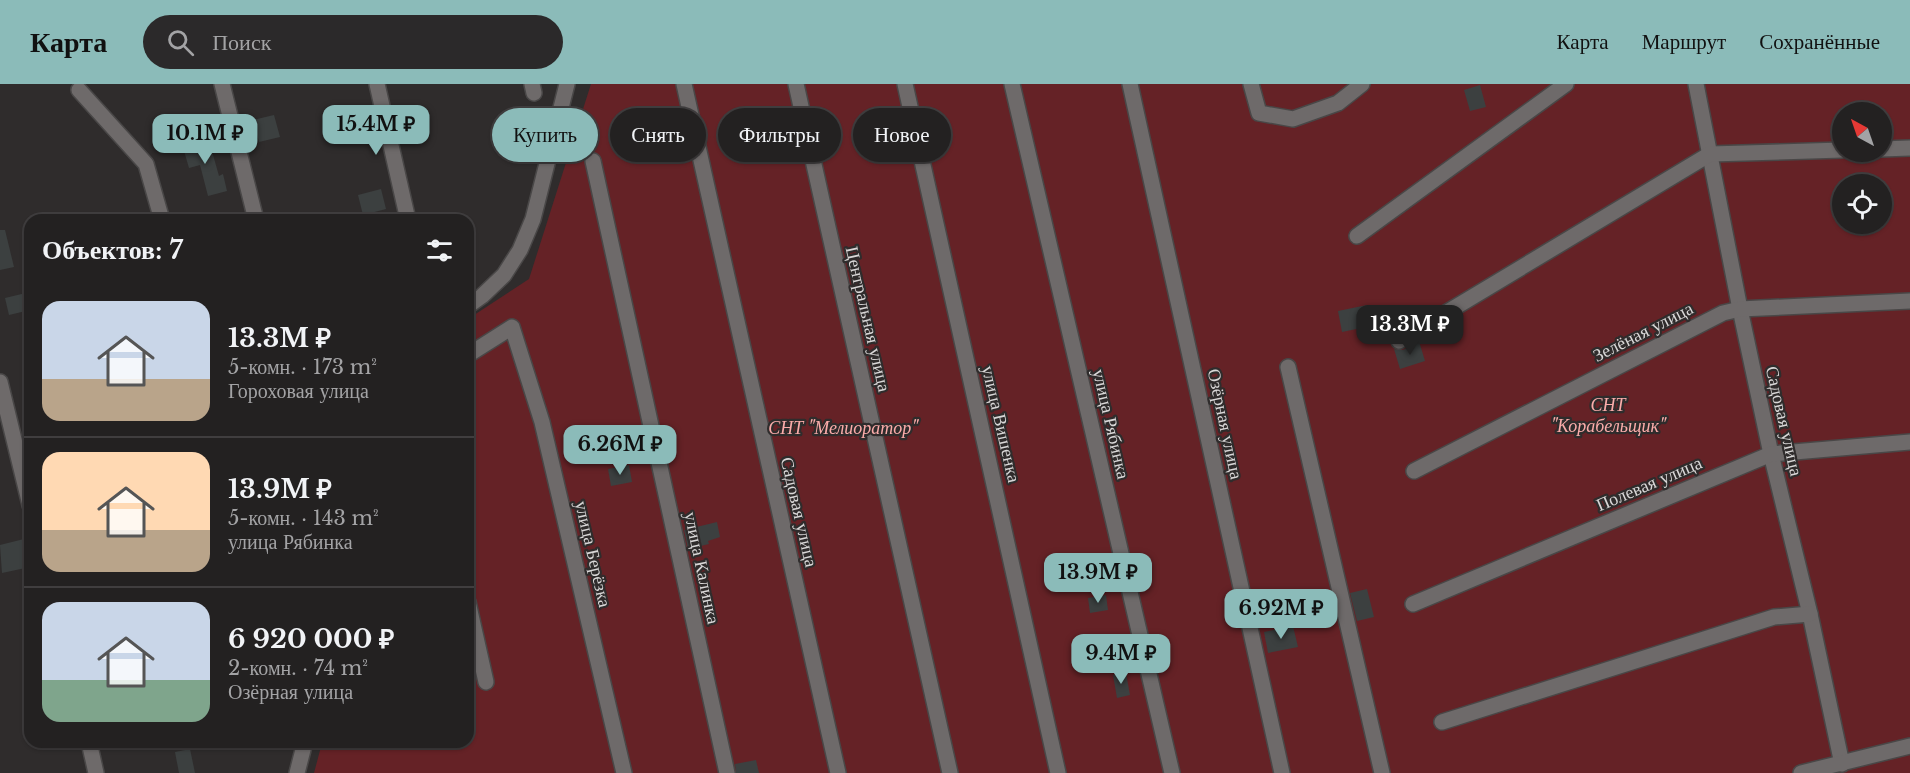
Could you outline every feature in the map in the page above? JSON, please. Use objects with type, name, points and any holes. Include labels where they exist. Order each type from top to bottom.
[{"type":"street","points":[[222,84],[254,214]]},
{"type":"street","points":[[377,84],[407,214]]},
{"type":"street","points":[[474,302],[504,275],[520,250],[533,219],[567,84]]},
{"type":"street","name":"Садовая улица","points":[[684,84],[838,773]]},
{"type":"street","name":"Центральная улица","points":[[796,84],[950,773]]},
{"type":"street","name":"улица Вишенка","points":[[904,84],[1058,773]]},
{"type":"street","name":"улица Рябинка","points":[[1012,84],[1172,773]]},
{"type":"street","name":"Озёрная улица","points":[[1130,84],[1282,773]]},
{"type":"street","points":[[1251,84],[1258,113],[1293,119],[1338,103],[1362,84]]},
{"type":"street","points":[[1357,236],[1566,84]]},
{"type":"street","name":"Садовая улица","points":[[1696,84],[1771,454],[1810,614],[1842,764]]},
{"type":"street","points":[[79,90],[146,164],[160,214]]},
{"type":"street","points":[[1892,149],[1910,148]]},
{"type":"street","points":[[1399,341],[1710,154],[1832,150]]},
{"type":"street","name":"улица Калинка","points":[[593,162],[727,773]]},
{"type":"street","name":"Зелёная улица","points":[[1414,471],[1723,313],[1740,309],[1910,301]]},
{"type":"street","name":"улица Берёзка","points":[[474,351],[512,327],[542,422],[624,773]]},
{"type":"street","points":[[1288,367],[1382,773]]},
{"type":"street","points":[[0,382],[24,480]]},
{"type":"street","name":"Полевая улица","points":[[1413,604],[1771,454],[1910,442]]},
{"type":"street","points":[[1442,722],[1773,617],[1810,614]]},
{"type":"street","points":[[474,629],[486,682]]},
{"type":"street","points":[[1801,773],[1910,746]]},
{"type":"street","points":[[90,748],[96,773]]},
{"type":"street","points":[[297,773],[303,748]]},
{"type":"green space","points":[[591,84],[1910,84],[1910,773],[314,773],[321,748],[474,748],[474,315],[529,279],[566,162],[598,162],[598,108],[583,108]]},
{"type":"building","points":[[1480,85],[1486,107],[1470,111],[1464,90]]},
{"type":"building","points":[[360,106],[364,125],[336,131],[332,112]]},
{"type":"building","points":[[274,115],[280,137],[259,142],[253,120]]},
{"type":"building","points":[[208,137],[219,176],[223,174],[227,191],[208,196],[200,165],[189,168],[182,144]]},
{"type":"building","points":[[381,189],[386,209],[363,214],[358,195]]},
{"type":"building","points":[[0,230],[5,230],[14,267],[0,270]]},
{"type":"building","points":[[24,293],[24,311],[9,315],[5,298]]},
{"type":"building","points":[[1367,305],[1371,326],[1342,332],[1338,311]]},
{"type":"building","points":[[1419,341],[1425,361],[1400,369],[1394,349],[1403,350]]},
{"type":"building","points":[[629,465],[632,482],[611,486],[608,469]]},
{"type":"building","points":[[717,522],[720,537],[708,541],[709,544],[688,549],[684,530]]},
{"type":"building","points":[[24,539],[24,568],[2,573],[0,545]]},
{"type":"building","points":[[1367,589],[1374,617],[1357,621],[1350,593]]},
{"type":"building","points":[[1106,595],[1108,610],[1090,613],[1088,598]]},
{"type":"building","points":[[1293,626],[1298,647],[1268,653],[1264,632]]},
{"type":"building","points":[[1126,673],[1130,695],[1117,698],[1113,675]]},
{"type":"building","points":[[190,749],[195,773],[179,773],[175,752]]},
{"type":"building","points":[[756,760],[759,773],[736,773],[735,764]]},
{"type":"park label","name":"СНТ \"Корабельщик\"","points":[[1608,415]]},
{"type":"park label","name":"СНТ \"Мелиоратор\"","points":[[843,428]]}]
